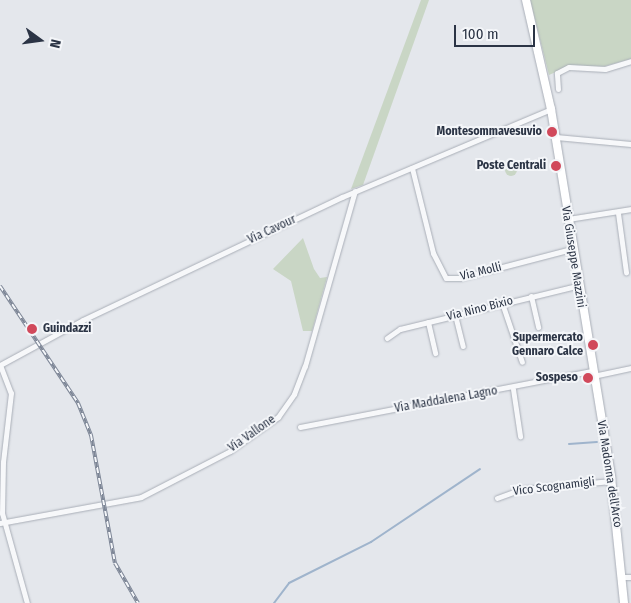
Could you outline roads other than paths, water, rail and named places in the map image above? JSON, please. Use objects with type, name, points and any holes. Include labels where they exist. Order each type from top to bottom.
[{"type":"main road","name":"Via Giuseppe Mazzini","points":[[526,0],[556,137],[571,249],[592,373]]},
{"type":"main road","name":"Via Madonna dell'Arco","points":[[592,373],[612,481],[624,603]]},
{"type":"street","points":[[558,89],[557,73],[569,67],[606,68],[631,61]]},
{"type":"street","name":"Via Cavour","points":[[0,365],[83,320],[355,191],[551,109]]},
{"type":"street","points":[[556,137],[631,144]]},
{"type":"street","name":"Via Molli","points":[[412,168],[433,253],[446,278],[571,249]]},
{"type":"street","name":"Via Vallone","points":[[2,522],[141,497],[230,450],[278,417],[294,394],[305,366],[355,191]]},
{"type":"street","points":[[567,219],[618,213],[631,209]]},
{"type":"street","points":[[618,213],[626,272]]},
{"type":"street","name":"Via Nino Bixio","points":[[387,338],[428,322],[577,286]]},
{"type":"street","points":[[531,296],[538,327]]},
{"type":"street","points":[[502,303],[522,362]]},
{"type":"street","points":[[455,315],[463,346]]},
{"type":"street","points":[[428,322],[435,353]]},
{"type":"street","points":[[0,365],[12,393],[2,462],[2,522],[27,603]]},
{"type":"street","name":"Via Maddalena Lagno","points":[[300,427],[592,373],[631,368]]},
{"type":"street","points":[[513,389],[520,436]]},
{"type":"street","name":"Vico Scognamigli","points":[[497,498],[522,489],[612,481]]},
{"type":"street","points":[[622,577],[631,577]]},
{"type":"waterway","points":[[569,444],[597,442]]},
{"type":"waterway","points":[[274,603],[289,583],[371,542],[480,469]]},
{"type":"railway","points":[[0,286],[78,403],[91,435],[115,563],[138,603]]},
{"type":"place","name":"Montesommavesuvio","points":[[552,132]]},
{"type":"place","name":"Poste Centrali","points":[[556,166]]},
{"type":"place","name":"Guindazzi","points":[[32,329]]},
{"type":"place","name":"Supermercato Gennaro Calce","points":[[593,345]]},
{"type":"place","name":"Sospeso","points":[[588,378]]}]
